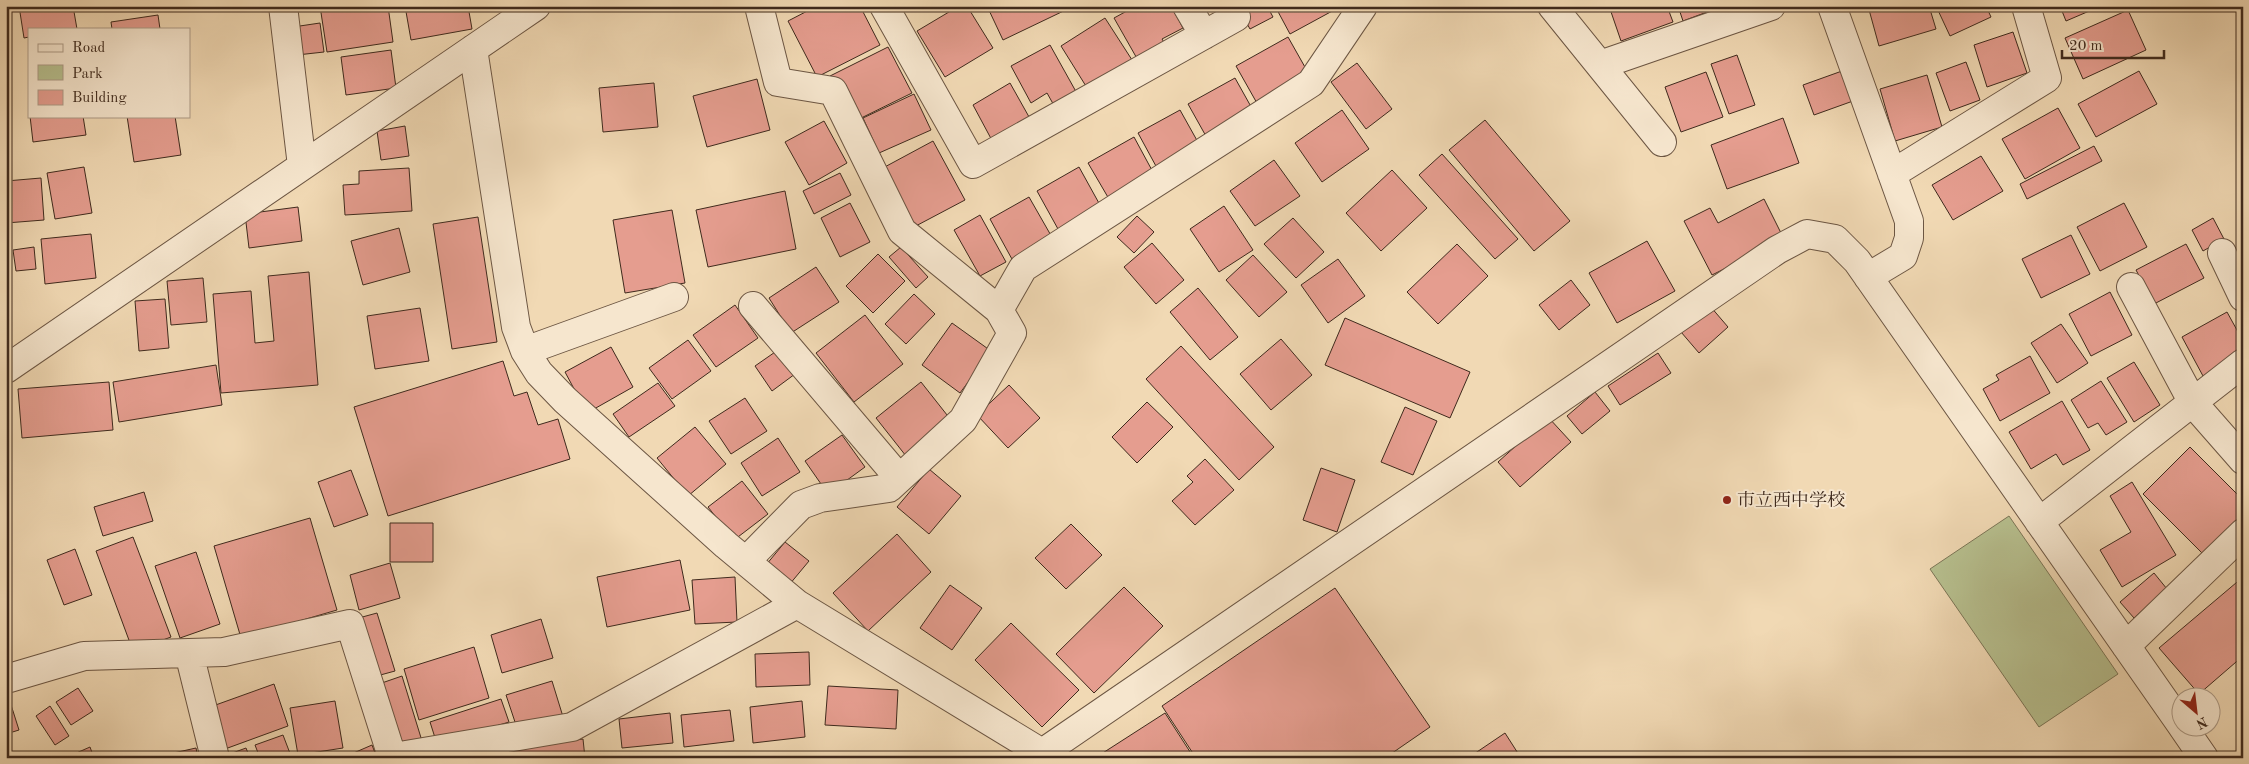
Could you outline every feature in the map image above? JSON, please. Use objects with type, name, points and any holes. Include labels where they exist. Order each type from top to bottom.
[{"type":"street","points":[[283,6],[302,166]]},
{"type":"street","points":[[6,369],[536,6]]},
{"type":"street","points":[[746,561],[801,505],[820,498],[889,488],[963,420],[1012,334],[998,310],[902,231],[833,91],[778,82],[759,6]]},
{"type":"street","points":[[884,6],[973,164],[1236,17]]},
{"type":"street","points":[[1188,6],[1204,35]]},
{"type":"street","points":[[1552,6],[1662,142]]},
{"type":"street","points":[[1600,65],[1771,6]]},
{"type":"street","points":[[1832,6],[1909,221],[1909,238],[1903,256],[1868,277]]},
{"type":"street","points":[[1892,174],[2047,78],[2026,6]]},
{"type":"street","points":[[998,310],[1023,268],[1311,83],[1358,9]]},
{"type":"street","points":[[473,49],[516,327],[525,350],[539,373],[565,400],[797,604],[1038,756],[1777,250],[1807,234],[1835,238],[1857,261],[2172,712]]},
{"type":"street","points":[[2222,253],[2243,298]]},
{"type":"street","points":[[2131,287],[2193,403],[2243,460]]},
{"type":"street","points":[[525,350],[674,297]]},
{"type":"street","points":[[753,306],[899,478]]},
{"type":"street","points":[[2039,522],[2243,363]]},
{"type":"street","points":[[2126,646],[2243,533]]},
{"type":"street","points":[[6,679],[84,656],[224,652],[350,624],[388,747],[394,758],[572,727],[797,604]]},
{"type":"street","points":[[189,653],[215,758]]},
{"type":"street","points":[[2189,736],[2204,758]]},
{"type":"green space","points":[[2009,516],[2118,674],[2039,727],[1930,569]]},
{"type":"building","points":[[19,6],[73,6],[77,28],[28,28],[28,37],[24,38]]},
{"type":"building","points":[[320,6],[388,6],[393,42],[327,52]]},
{"type":"building","points":[[405,6],[468,6],[472,29],[411,40]]},
{"type":"building","points":[[817,6],[860,6],[880,45],[817,77],[788,21]]},
{"type":"building","points":[[959,6],[967,6],[993,48],[945,77],[917,31]]},
{"type":"building","points":[[987,6],[1074,6],[1003,40]]},
{"type":"building","points":[[1136,6],[1171,6],[1183,28],[1162,39],[1167,47],[1139,62],[1114,18]]},
{"type":"building","points":[[1237,6],[1267,6],[1273,17],[1250,29]]},
{"type":"building","points":[[1275,6],[1335,6],[1336,9],[1290,34]]},
{"type":"building","points":[[1609,6],[1667,6],[1673,22],[1621,41]]},
{"type":"building","points":[[1678,6],[1723,6],[1683,21]]},
{"type":"building","points":[[1868,6],[1929,6],[1936,29],[1879,46]]},
{"type":"building","points":[[1936,6],[1986,6],[1991,17],[1950,36]]},
{"type":"building","points":[[2060,6],[2101,6],[2066,21]]},
{"type":"building","points":[[2128,10],[2146,50],[2083,79],[2065,38]]},
{"type":"building","points":[[158,15],[160,28],[112,28],[111,22]]},
{"type":"building","points":[[1105,18],[1134,63],[1089,91],[1061,46]]},
{"type":"building","points":[[320,23],[324,52],[297,55],[293,27]]},
{"type":"building","points":[[2013,32],[2027,73],[1987,87],[1974,45]]},
{"type":"building","points":[[1288,37],[1310,76],[1258,105],[1236,66]]},
{"type":"building","points":[[1050,45],[1079,97],[1056,109],[1047,93],[1031,103],[1011,66]]},
{"type":"building","points":[[888,47],[912,93],[853,122],[830,76]]},
{"type":"building","points":[[391,50],[396,88],[346,95],[341,57]]},
{"type":"building","points":[[1737,55],[1755,105],[1729,114],[1711,64]]},
{"type":"building","points":[[1966,62],[1980,100],[1950,111],[1936,73]]},
{"type":"building","points":[[1357,63],[1392,109],[1366,129],[1331,82]]},
{"type":"building","points":[[1842,71],[1853,101],[1814,115],[1803,85]]},
{"type":"building","points":[[2139,71],[2157,104],[2096,137],[2078,104]]},
{"type":"building","points":[[1706,72],[1723,117],[1681,132],[1665,87]]},
{"type":"building","points":[[1927,75],[1942,127],[1895,141],[1880,89]]},
{"type":"building","points":[[1235,78],[1254,112],[1207,138],[1188,104]]},
{"type":"building","points":[[757,79],[770,130],[707,147],[693,96]]},
{"type":"building","points":[[654,83],[658,127],[603,132],[599,88]]},
{"type":"building","points":[[1010,83],[1033,124],[995,146],[973,105]]},
{"type":"building","points":[[914,94],[931,130],[879,153],[863,118]]},
{"type":"building","points":[[2058,108],[2080,148],[2025,179],[2002,139]]},
{"type":"building","points":[[1180,110],[1199,144],[1157,168],[1138,133]]},
{"type":"building","points":[[1342,110],[1369,149],[1322,182],[1295,143]]},
{"type":"building","points":[[30,118],[83,118],[86,135],[33,142]]},
{"type":"building","points":[[127,118],[175,118],[181,155],[134,162]]},
{"type":"building","points":[[1783,118],[1799,163],[1727,189],[1711,145]]},
{"type":"building","points":[[1485,120],[1570,221],[1534,251],[1449,150]]},
{"type":"building","points":[[824,121],[847,163],[809,185],[785,142]]},
{"type":"building","points":[[405,126],[409,156],[381,160],[377,131]]},
{"type":"building","points":[[1134,137],[1154,174],[1109,199],[1088,163]]},
{"type":"building","points":[[933,141],[965,200],[912,228],[881,169]]},
{"type":"building","points":[[2094,146],[2102,161],[2027,199],[2020,184]]},
{"type":"building","points":[[1442,154],[1518,239],[1495,259],[1419,175]]},
{"type":"building","points":[[1981,156],[2003,191],[1953,220],[1932,185]]},
{"type":"building","points":[[1274,160],[1300,196],[1255,226],[1230,191]]},
{"type":"building","points":[[84,167],[92,213],[55,219],[47,173]]},
{"type":"building","points":[[1079,167],[1100,205],[1058,229],[1037,191]]},
{"type":"building","points":[[409,168],[412,211],[345,215],[343,185],[359,184],[359,171]]},
{"type":"building","points":[[1392,170],[1427,208],[1381,251],[1346,213]]},
{"type":"building","points":[[840,173],[851,195],[814,214],[803,191]]},
{"type":"building","points":[[41,178],[44,220],[6,223],[6,181]]},
{"type":"building","points":[[785,191],[796,249],[708,267],[696,210]]},
{"type":"building","points":[[1029,197],[1053,239],[1013,261],[990,219]]},
{"type":"building","points":[[1764,199],[1784,239],[1712,275],[1684,221],[1710,208],[1718,223]]},
{"type":"building","points":[[850,203],[870,242],[840,257],[821,218]]},
{"type":"building","points":[[2124,203],[2147,247],[2100,271],[2077,227]]},
{"type":"building","points":[[1224,206],[1253,250],[1219,272],[1190,229]]},
{"type":"building","points":[[298,207],[302,241],[249,248],[245,214]]},
{"type":"building","points":[[672,210],[685,283],[625,293],[613,220]]},
{"type":"building","points":[[980,215],[1006,262],[980,276],[954,230]]},
{"type":"building","points":[[1137,216],[1154,232],[1134,253],[1117,237]]},
{"type":"building","points":[[478,217],[497,342],[452,349],[433,224]]},
{"type":"building","points":[[1293,218],[1324,252],[1296,278],[1264,244]]},
{"type":"building","points":[[2213,218],[2224,239],[2203,251],[2192,230]]},
{"type":"building","points":[[399,228],[410,272],[363,285],[351,241]]},
{"type":"building","points":[[91,234],[96,278],[45,284],[41,239]]},
{"type":"building","points":[[2071,235],[2090,274],[2041,298],[2022,259]]},
{"type":"building","points":[[1647,241],[1675,291],[1617,323],[1589,273]]},
{"type":"building","points":[[1152,243],[1184,280],[1156,304],[1124,267]]},
{"type":"building","points":[[1457,244],[1488,276],[1438,324],[1407,292]]},
{"type":"building","points":[[2186,244],[2204,278],[2154,304],[2136,270]]},
{"type":"building","points":[[34,247],[36,269],[16,271],[13,250]]},
{"type":"building","points":[[901,247],[928,277],[916,288],[889,257]]},
{"type":"building","points":[[878,254],[905,281],[873,313],[846,286]]},
{"type":"building","points":[[1253,255],[1287,292],[1259,317],[1226,280]]},
{"type":"building","points":[[1338,259],[1365,296],[1328,323],[1301,285]]},
{"type":"building","points":[[816,267],[839,302],[791,333],[769,298]]},
{"type":"building","points":[[309,272],[318,385],[221,393],[213,294],[251,291],[255,343],[274,341],[268,276]]},
{"type":"building","points":[[203,278],[207,322],[171,325],[167,281]]},
{"type":"building","points":[[1571,280],[1590,305],[1559,330],[1539,305]]},
{"type":"building","points":[[1198,288],[1238,337],[1210,360],[1170,312]]},
{"type":"building","points":[[2110,292],[2132,335],[2091,356],[2069,314]]},
{"type":"building","points":[[914,294],[935,314],[906,344],[885,324]]},
{"type":"building","points":[[165,299],[169,348],[139,351],[135,301]]},
{"type":"building","points":[[735,305],[758,338],[716,367],[693,335]]},
{"type":"building","points":[[1710,306],[1728,327],[1699,353],[1681,332]]},
{"type":"building","points":[[420,308],[429,361],[375,369],[367,316]]},
{"type":"building","points":[[2227,312],[2243,341],[2243,354],[2203,376],[2182,337]]},
{"type":"building","points":[[865,315],[903,364],[854,402],[816,353]]},
{"type":"building","points":[[1345,318],[1470,372],[1450,418],[1325,365]]},
{"type":"building","points":[[952,323],[991,351],[960,393],[922,365]]},
{"type":"building","points":[[2061,324],[2088,363],[2057,383],[2031,343]]},
{"type":"building","points":[[1281,339],[1312,375],[1271,410],[1240,374]]},
{"type":"building","points":[[688,340],[711,371],[672,399],[649,368]]},
{"type":"building","points":[[1181,346],[1274,447],[1239,480],[1146,379]]},
{"type":"building","points":[[611,347],[633,387],[587,413],[565,372]]},
{"type":"building","points":[[778,350],[795,374],[772,391],[755,366]]},
{"type":"building","points":[[1658,353],[1671,373],[1620,405],[1608,386]]},
{"type":"building","points":[[2030,356],[2050,393],[2000,421],[1983,389],[1999,380],[1996,375]]},
{"type":"building","points":[[503,361],[514,396],[527,392],[538,425],[558,419],[570,459],[388,516],[354,407]]},
{"type":"building","points":[[2134,362],[2160,405],[2134,422],[2107,378]]},
{"type":"building","points":[[216,365],[222,405],[119,422],[113,382]]},
{"type":"building","points":[[2101,381],[2127,422],[2106,435],[2098,423],[2088,428],[2071,400]]},
{"type":"building","points":[[109,382],[113,430],[22,438],[18,389]]},
{"type":"building","points":[[921,382],[951,420],[906,456],[876,418]]},
{"type":"building","points":[[658,383],[675,406],[629,437],[613,414]]},
{"type":"building","points":[[1009,385],[1040,418],[1008,448],[977,415]]},
{"type":"building","points":[[1595,392],[1610,411],[1582,434],[1567,416]]},
{"type":"building","points":[[745,398],[767,431],[731,454],[709,421]]},
{"type":"building","points":[[2062,401],[2090,450],[2063,465],[2056,454],[2031,469],[2009,432]]},
{"type":"building","points":[[1147,402],[1173,427],[1137,463],[1112,437]]},
{"type":"building","points":[[1405,407],[1437,421],[1413,475],[1381,462]]},
{"type":"building","points":[[6,411],[11,423],[6,425]]},
{"type":"building","points":[[1548,417],[1571,442],[1520,487],[1498,462]]},
{"type":"building","points":[[695,427],[726,464],[688,496],[657,458]]},
{"type":"building","points":[[842,435],[865,467],[828,494],[805,461]]},
{"type":"building","points":[[778,438],[800,472],[762,496],[741,463]]},
{"type":"building","points":[[2190,447],[2243,500],[2243,517],[2204,555],[2143,494]]},
{"type":"building","points":[[1205,459],[1234,490],[1195,525],[1172,501],[1193,482],[1187,476]]},
{"type":"building","points":[[1321,468],[1355,480],[1337,532],[1303,520]]},
{"type":"building","points":[[929,469],[961,496],[929,534],[897,507]]},
{"type":"building","points":[[351,470],[368,515],[334,527],[318,482]]},
{"type":"building","points":[[742,481],[768,514],[734,540],[708,507]]},
{"type":"building","points":[[2132,482],[2176,555],[2122,587],[2100,550],[2131,532],[2110,496]]},
{"type":"building","points":[[144,492],[153,521],[103,536],[94,507]]},
{"type":"building","points":[[310,518],[337,610],[241,638],[214,546]]},
{"type":"building","points":[[390,523],[433,523],[433,562],[390,562]]},
{"type":"building","points":[[1071,524],[1102,555],[1066,589],[1035,558]]},
{"type":"building","points":[[897,534],[931,572],[868,631],[833,593]]},
{"type":"building","points":[[133,537],[171,637],[133,651],[96,551]]},
{"type":"building","points":[[785,542],[809,561],[789,585],[766,565]]},
{"type":"building","points":[[75,549],[92,595],[64,605],[47,560]]},
{"type":"building","points":[[196,552],[220,624],[180,638],[155,566]]},
{"type":"building","points":[[680,560],[690,610],[607,627],[597,577]]},
{"type":"building","points":[[390,563],[400,598],[359,610],[350,575]]},
{"type":"building","points":[[2154,573],[2167,589],[2134,618],[2120,602]]},
{"type":"building","points":[[735,577],[737,622],[695,624],[692,580]]},
{"type":"building","points":[[2243,577],[2243,656],[2208,686],[2192,686],[2159,648]]},
{"type":"building","points":[[950,585],[982,608],[952,650],[920,628]]},
{"type":"building","points":[[1124,587],[1163,626],[1094,693],[1056,654]]},
{"type":"building","points":[[1335,588],[1430,727],[1385,758],[1196,758],[1162,706]]},
{"type":"building","points":[[377,613],[395,671],[373,677],[355,619]]},
{"type":"building","points":[[541,619],[553,658],[502,673],[491,635]]},
{"type":"building","points":[[1011,623],[1079,690],[1042,727],[975,660]]},
{"type":"building","points":[[474,647],[489,698],[419,720],[404,669]]},
{"type":"building","points":[[809,652],[810,685],[756,687],[755,654]]},
{"type":"building","points":[[402,676],[422,741],[396,750],[376,685]]},
{"type":"building","points":[[552,681],[564,720],[519,734],[506,695]]},
{"type":"building","points":[[274,684],[288,726],[225,749],[210,707]]},
{"type":"building","points":[[828,686],[898,690],[896,729],[825,725]]},
{"type":"building","points":[[78,688],[93,711],[71,725],[56,702]]},
{"type":"building","points":[[6,689],[19,730],[6,734]]},
{"type":"building","points":[[501,699],[509,722],[437,744],[430,722]]},
{"type":"building","points":[[335,701],[343,748],[298,755],[290,708]]},
{"type":"building","points":[[802,701],[805,737],[753,743],[750,707]]},
{"type":"building","points":[[50,706],[69,736],[55,745],[36,716]]},
{"type":"building","points":[[730,710],[734,741],[684,747],[681,715]]},
{"type":"building","points":[[670,713],[673,743],[622,748],[619,719]]},
{"type":"building","points":[[1165,713],[1194,758],[1095,758]]},
{"type":"building","points":[[1505,733],[1521,758],[1468,758]]},
{"type":"building","points":[[283,735],[291,756],[260,758],[255,745]]},
{"type":"building","points":[[583,739],[585,758],[495,758],[494,751]]},
{"type":"building","points":[[372,745],[377,758],[342,758]]},
{"type":"building","points":[[90,747],[94,758],[65,758]]},
{"type":"building","points":[[196,748],[198,758],[151,758]]},
{"type":"building","points":[[246,748],[250,758],[228,758],[227,755]]},
{"type":"place","name":"市立西中学校","points":[[1727,500]]}]
